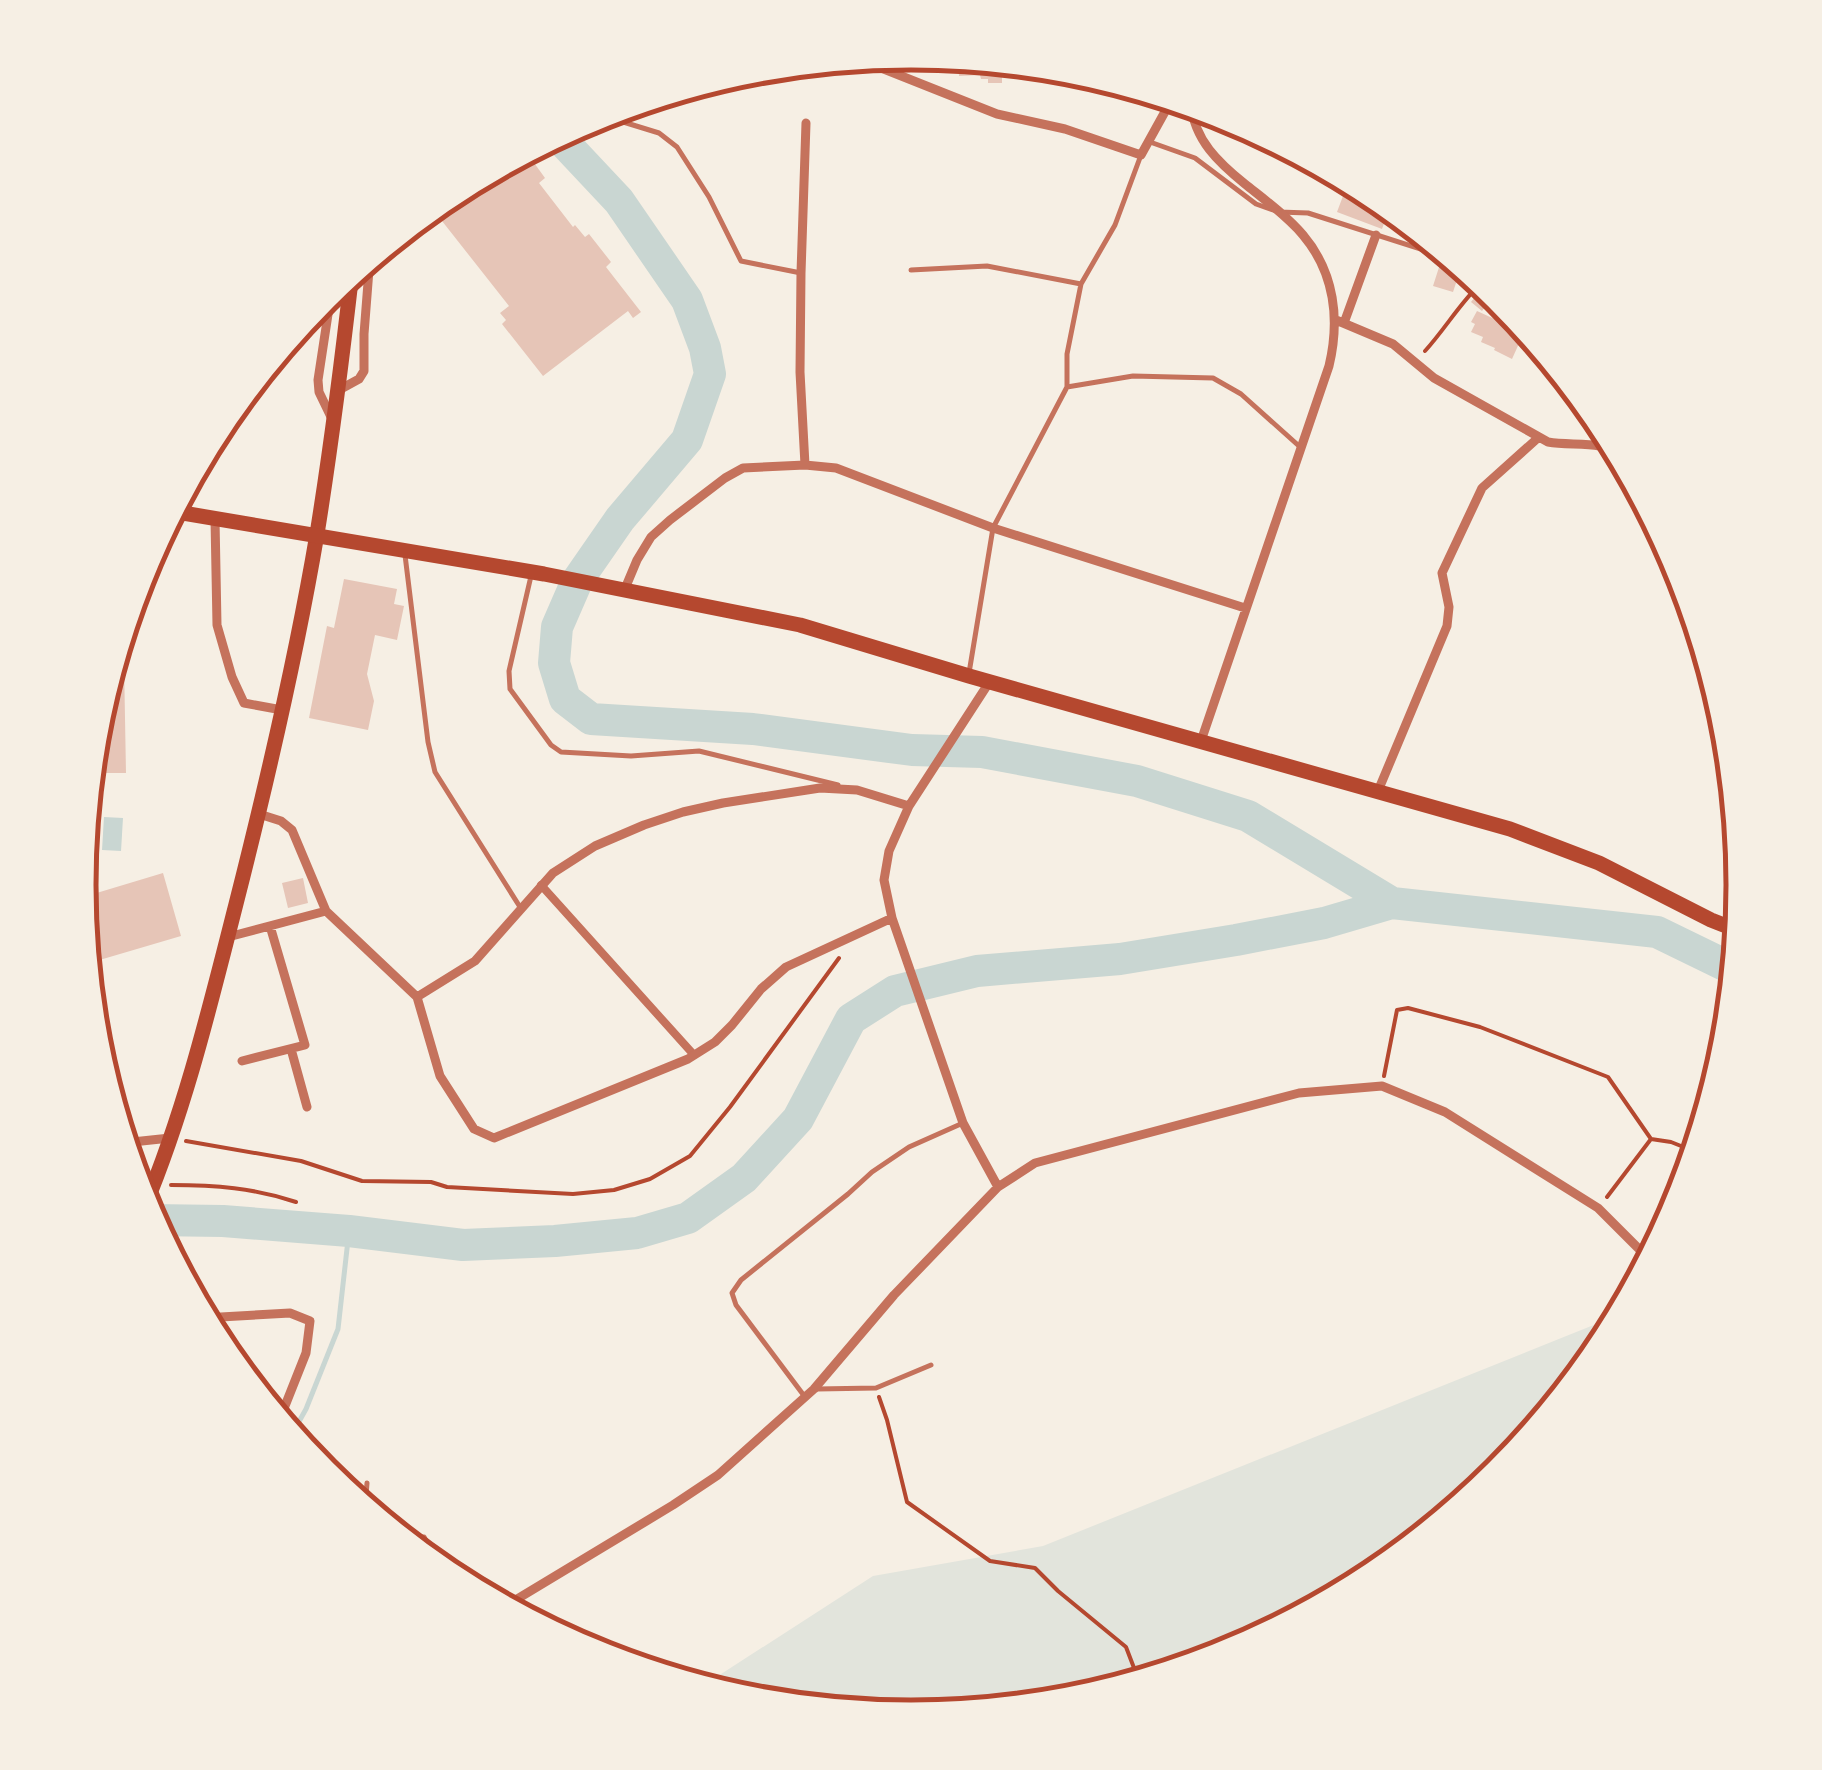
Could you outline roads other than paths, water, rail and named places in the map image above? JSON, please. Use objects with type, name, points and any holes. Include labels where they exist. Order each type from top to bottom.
[{"type":"main road","points":[[153,1184],[171,1138],[228,937],[282,710],[316,538],[349,295]]},
{"type":"main road","points":[[186,514],[538,574],[800,626],[1510,828],[1581,856],[1724,925]]},
{"type":"street","points":[[888,71],[997,114],[1065,129],[1141,155],[1165,111]]},
{"type":"street","points":[[1194,121],[1205,147],[1304,236],[1324,268],[1340,321]]},
{"type":"street","points":[[805,465],[800,372],[806,122]]},
{"type":"street","points":[[1202,740],[1340,321],[1376,235]]},
{"type":"street","points":[[339,390],[364,372],[368,277]]},
{"type":"street","points":[[328,317],[318,380],[319,392],[334,423]]},
{"type":"street","points":[[1340,321],[1393,344],[1434,378],[1548,442],[1597,445]]},
{"type":"street","points":[[1378,791],[1447,626],[1442,573],[1482,488],[1539,437]]},
{"type":"street","points":[[620,590],[651,537],[725,478],[743,468],[805,465],[836,468],[993,528],[1245,608]]},
{"type":"street","points":[[216,519],[217,625],[232,677],[244,703],[282,710]]},
{"type":"street","points":[[990,681],[909,806],[888,851],[884,880],[893,922],[963,1124],[998,1187]]},
{"type":"street","points":[[417,997],[475,961],[553,873],[595,846],[683,812],[820,788],[857,790],[909,806]]},
{"type":"street","points":[[259,814],[292,830],[326,910],[417,997],[440,1076],[474,1129],[494,1138],[694,1054],[732,1026],[786,966],[893,922]]},
{"type":"street","points":[[541,885],[694,1054]]},
{"type":"street","points":[[228,937],[326,910]]},
{"type":"street","points":[[242,1061],[305,1045],[270,926]]},
{"type":"street","points":[[291,1049],[307,1107]]},
{"type":"street","points":[[518,1599],[718,1474],[814,1389],[918,1268],[998,1187],[1036,1162],[1299,1092],[1382,1086],[1445,1112],[1598,1208],[1640,1250]]},
{"type":"street","points":[[137,1141],[171,1138]]},
{"type":"street","points":[[220,1317],[290,1313],[310,1321],[306,1353],[285,1406]]},
{"type":"lane","points":[[623,123],[659,133],[677,147],[710,197],[741,261],[801,273]]},
{"type":"lane","points":[[1148,141],[1194,158],[1256,204],[1279,212],[1308,213],[1420,249]]},
{"type":"lane","points":[[968,676],[993,528],[1068,387],[1067,354],[1080,284],[1115,225],[1141,155]]},
{"type":"lane","points":[[911,270],[988,266],[1080,284]]},
{"type":"lane","points":[[1068,387],[1133,376],[1213,378],[1241,394],[1300,447]]},
{"type":"lane","points":[[404,552],[435,772],[520,907]]},
{"type":"lane","points":[[538,574],[509,671],[510,689],[550,745],[561,752],[630,756],[699,750],[857,790]]},
{"type":"lane","points":[[806,1397],[736,1305],[732,1294],[740,1280],[909,1146],[963,1124]]},
{"type":"lane","points":[[814,1389],[876,1388],[930,1365]]},
{"type":"lane","points":[[366,1491],[367,1483]]},
{"type":"waterway","points":[[568,146],[619,201],[687,300],[710,374],[687,440],[620,519],[577,581],[557,627],[554,663],[565,699],[591,719],[753,729],[912,750],[982,752],[1137,781],[1248,816],[1392,903]]},
{"type":"waterway","points":[[169,1220],[349,1231],[463,1245],[637,1233],[688,1218],[744,1178],[798,1119],[851,1019],[895,991],[977,971],[1120,959],[1236,940],[1324,923],[1392,903],[1657,932],[1722,963]]},
{"type":"waterway","points":[[298,1423],[338,1329],[349,1231]]}]
